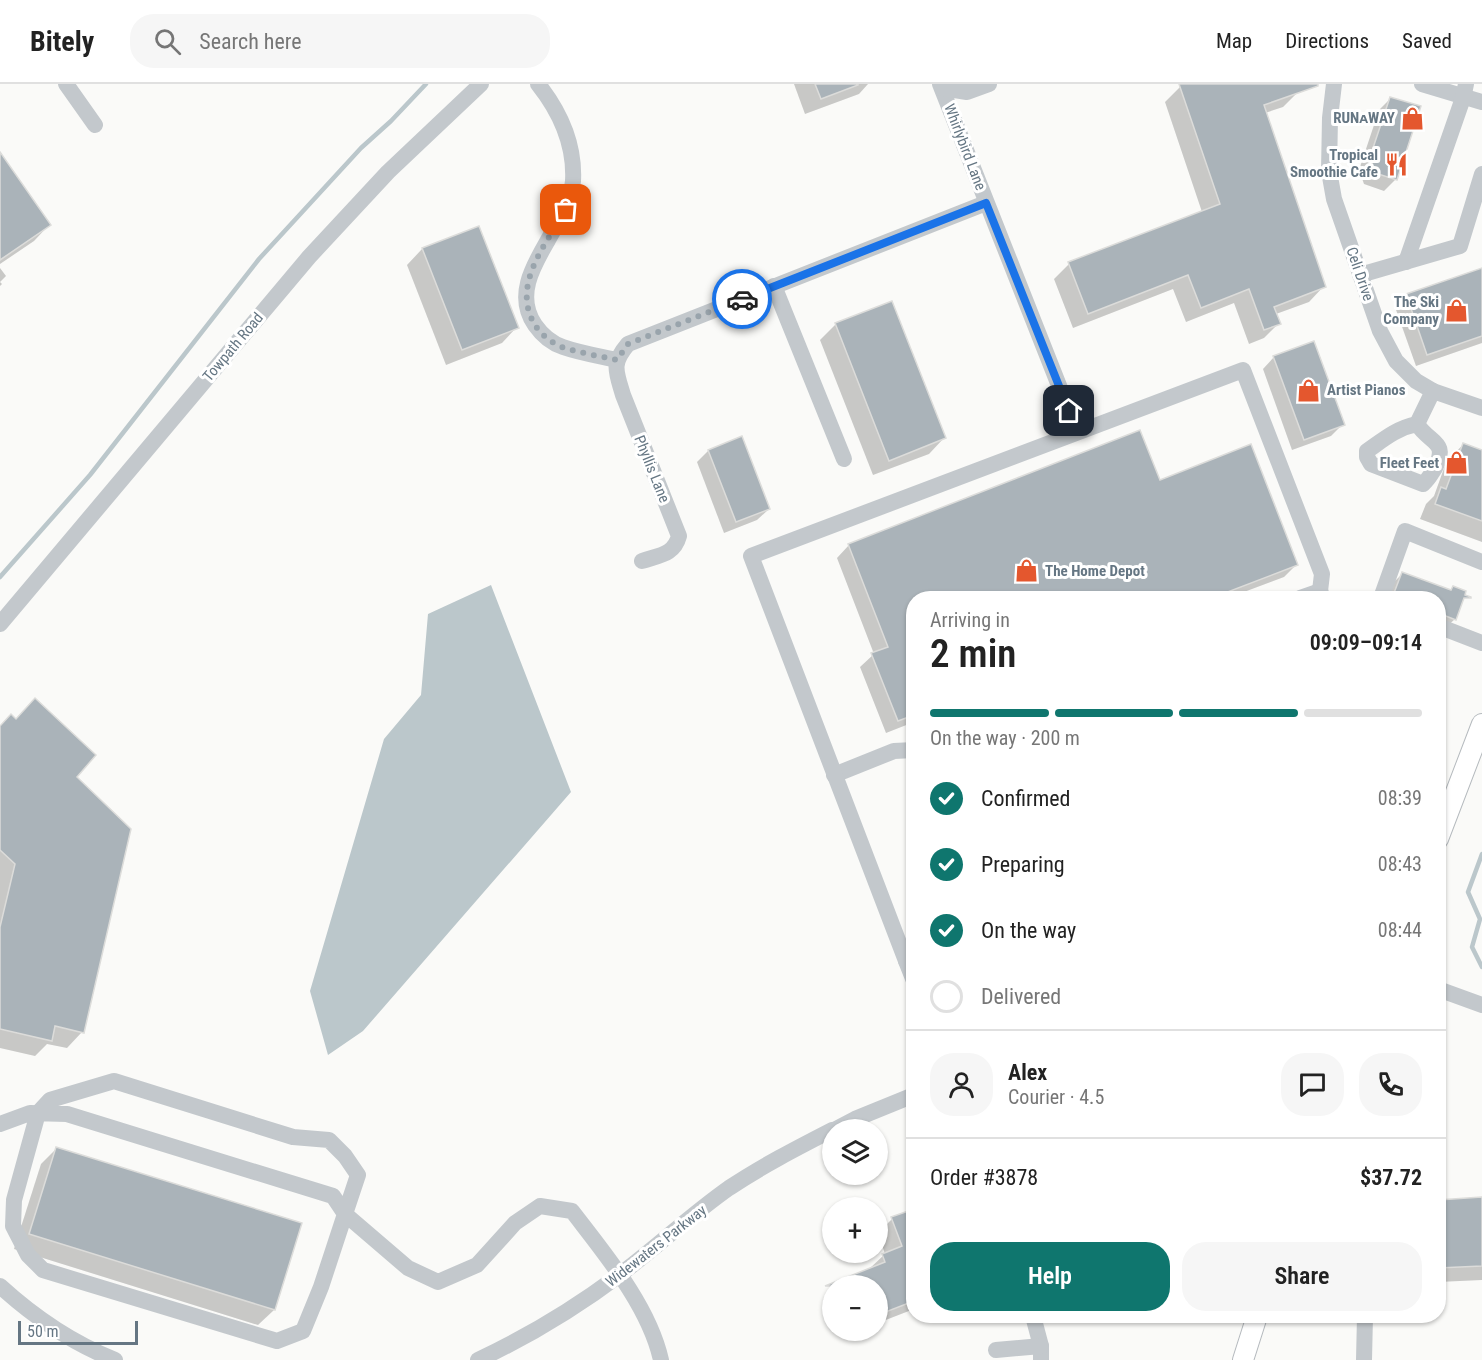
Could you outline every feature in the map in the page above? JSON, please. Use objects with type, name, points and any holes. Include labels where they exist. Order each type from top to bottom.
[{"type":"main road","points":[[1446,818],[1482,724]]},
{"type":"main road","points":[[1243,1360],[1255,1323]]},
{"type":"street","points":[[66,84],[95,125]]},
{"type":"street","name":"Towpath Road","points":[[0,624],[309,257],[388,172],[481,84]]},
{"type":"street","points":[[538,84],[564,124],[570,142],[573,183],[566,210],[535,263],[527,284],[525,300],[531,318],[543,335],[561,347],[618,358],[628,344],[986,203]]},
{"type":"street","points":[[941,86],[967,92],[989,84]]},
{"type":"street","name":"Celi Drive","points":[[1334,84],[1330,118],[1329,171],[1334,199],[1380,331],[1396,361],[1416,381],[1433,391],[1482,408]]},
{"type":"street","points":[[1422,84],[1465,91],[1482,102]]},
{"type":"street","name":"Whirlybird Lane","points":[[941,86],[1069,411]]},
{"type":"street","points":[[1406,262],[1465,91]]},
{"type":"street","points":[[1360,275],[1460,246],[1482,174]]},
{"type":"street","points":[[774,286],[844,459]]},
{"type":"street","name":"Phyllis Lane","points":[[618,358],[617,373],[622,395],[679,536],[671,551],[642,561]]},
{"type":"street","points":[[906,949],[834,775],[751,556],[1243,370],[1322,574],[1322,591]]},
{"type":"street","points":[[1417,424],[1433,391]]},
{"type":"street","points":[[1384,591],[1405,531],[1482,562]]},
{"type":"street","points":[[1446,629],[1482,643]]},
{"type":"street","points":[[834,775],[894,751],[906,750]]},
{"type":"street","points":[[1446,992],[1482,1005]]},
{"type":"street","points":[[114,1081],[293,1137],[329,1140],[345,1156],[358,1175],[345,1214],[321,1287],[303,1331],[277,1341],[43,1270],[28,1255],[13,1226],[14,1200],[38,1113],[50,1100],[114,1081]]},
{"type":"street","name":"Widewaters Parkway","points":[[858,1119],[906,1098]]},
{"type":"street","points":[[0,1124],[30,1113],[67,1114],[333,1197],[345,1214],[408,1268],[438,1282],[477,1265],[515,1223],[540,1206],[572,1211],[621,1274],[657,1342],[662,1360]]},
{"type":"street","name":"Widewaters Parkway","points":[[478,1360],[524,1338],[621,1274],[729,1188],[787,1153],[822,1136]]},
{"type":"street","points":[[0,1286],[53,1329],[115,1360]]},
{"type":"street","points":[[996,1350],[1041,1353],[1035,1323]]},
{"type":"street","points":[[1364,1360],[1365,1323]]},
{"type":"shaded area","points":[[491,585],[571,792],[363,1031],[328,1055],[310,991],[384,739],[421,695],[428,614]]},
{"type":"building","points":[[815,84],[858,84],[858,85],[821,99]]},
{"type":"building","points":[[1179,84],[1318,84],[1318,86],[1264,105],[1326,287],[1274,307],[1281,324],[1264,330],[1249,289],[1201,308],[1188,275],[1088,314],[1068,262],[1220,204]]},
{"type":"building","points":[[1390,97],[1421,106],[1397,180],[1375,173],[1370,157]]},
{"type":"building","points":[[0,152],[51,225],[0,260]]},
{"type":"building","points":[[479,226],[519,328],[462,350],[422,248]]},
{"type":"building","points":[[1482,268],[1482,336],[1427,355],[1406,294]]},
{"type":"building","points":[[892,301],[946,438],[889,461],[835,323]]},
{"type":"building","name":"Artist Pianos","points":[[1314,341],[1345,425],[1304,440],[1273,356]]},
{"type":"building","name":"The Home Depot","points":[[1140,430],[1160,480],[1251,444],[1298,565],[1230,591],[906,591],[906,718],[898,721],[871,653],[888,647],[848,544]]},
{"type":"building","points":[[742,436],[770,509],[736,522],[708,450]]},
{"type":"building","points":[[1463,443],[1482,450],[1482,521],[1435,504],[1441,487],[1446,489]]},
{"type":"building","points":[[1402,572],[1451,590],[1453,586],[1466,591],[1465,595],[1471,598],[1464,598],[1456,620],[1446,616],[1446,591],[1395,591]]},
{"type":"building","points":[[35,698],[96,755],[77,777],[131,829],[84,1033],[55,1026],[52,1041],[0,1029],[0,927],[15,864],[0,850],[0,726],[11,714],[16,719]]},
{"type":"building","points":[[56,1147],[302,1223],[275,1310],[29,1234]]},
{"type":"building","points":[[1482,1197],[1482,1266],[1446,1268],[1446,1199]]},
{"type":"building","points":[[906,1212],[906,1304],[888,1311],[888,1275],[852,1275],[888,1263],[888,1252],[902,1246],[891,1217]]},
{"type":"waterway","points":[[0,577],[90,475],[259,259],[361,148],[391,121],[426,84]]},
{"type":"waterway","points":[[1482,854],[1468,892],[1480,919],[1472,947],[1482,967]]},
{"type":"way so far","points":[[566,210],[535,263],[527,284],[525,300],[531,318],[543,335],[561,347],[617,360],[628,344],[742,299]]},
{"type":"place","name":"RUNᴀWAY","points":[[1413,118]]},
{"type":"place","name":"Tropical Smoothie Cafe","points":[[1396,164]]},
{"type":"place","name":"The Ski Company","points":[[1457,311]]},
{"type":"place","name":"Artist Pianos","points":[[1309,390]]},
{"type":"place","name":"Fleet Feet","points":[[1457,463]]},
{"type":"place","name":"The Home Depot","points":[[1027,571]]},
{"type":"route","points":[[742,299],[986,203],[1069,411]]}]
